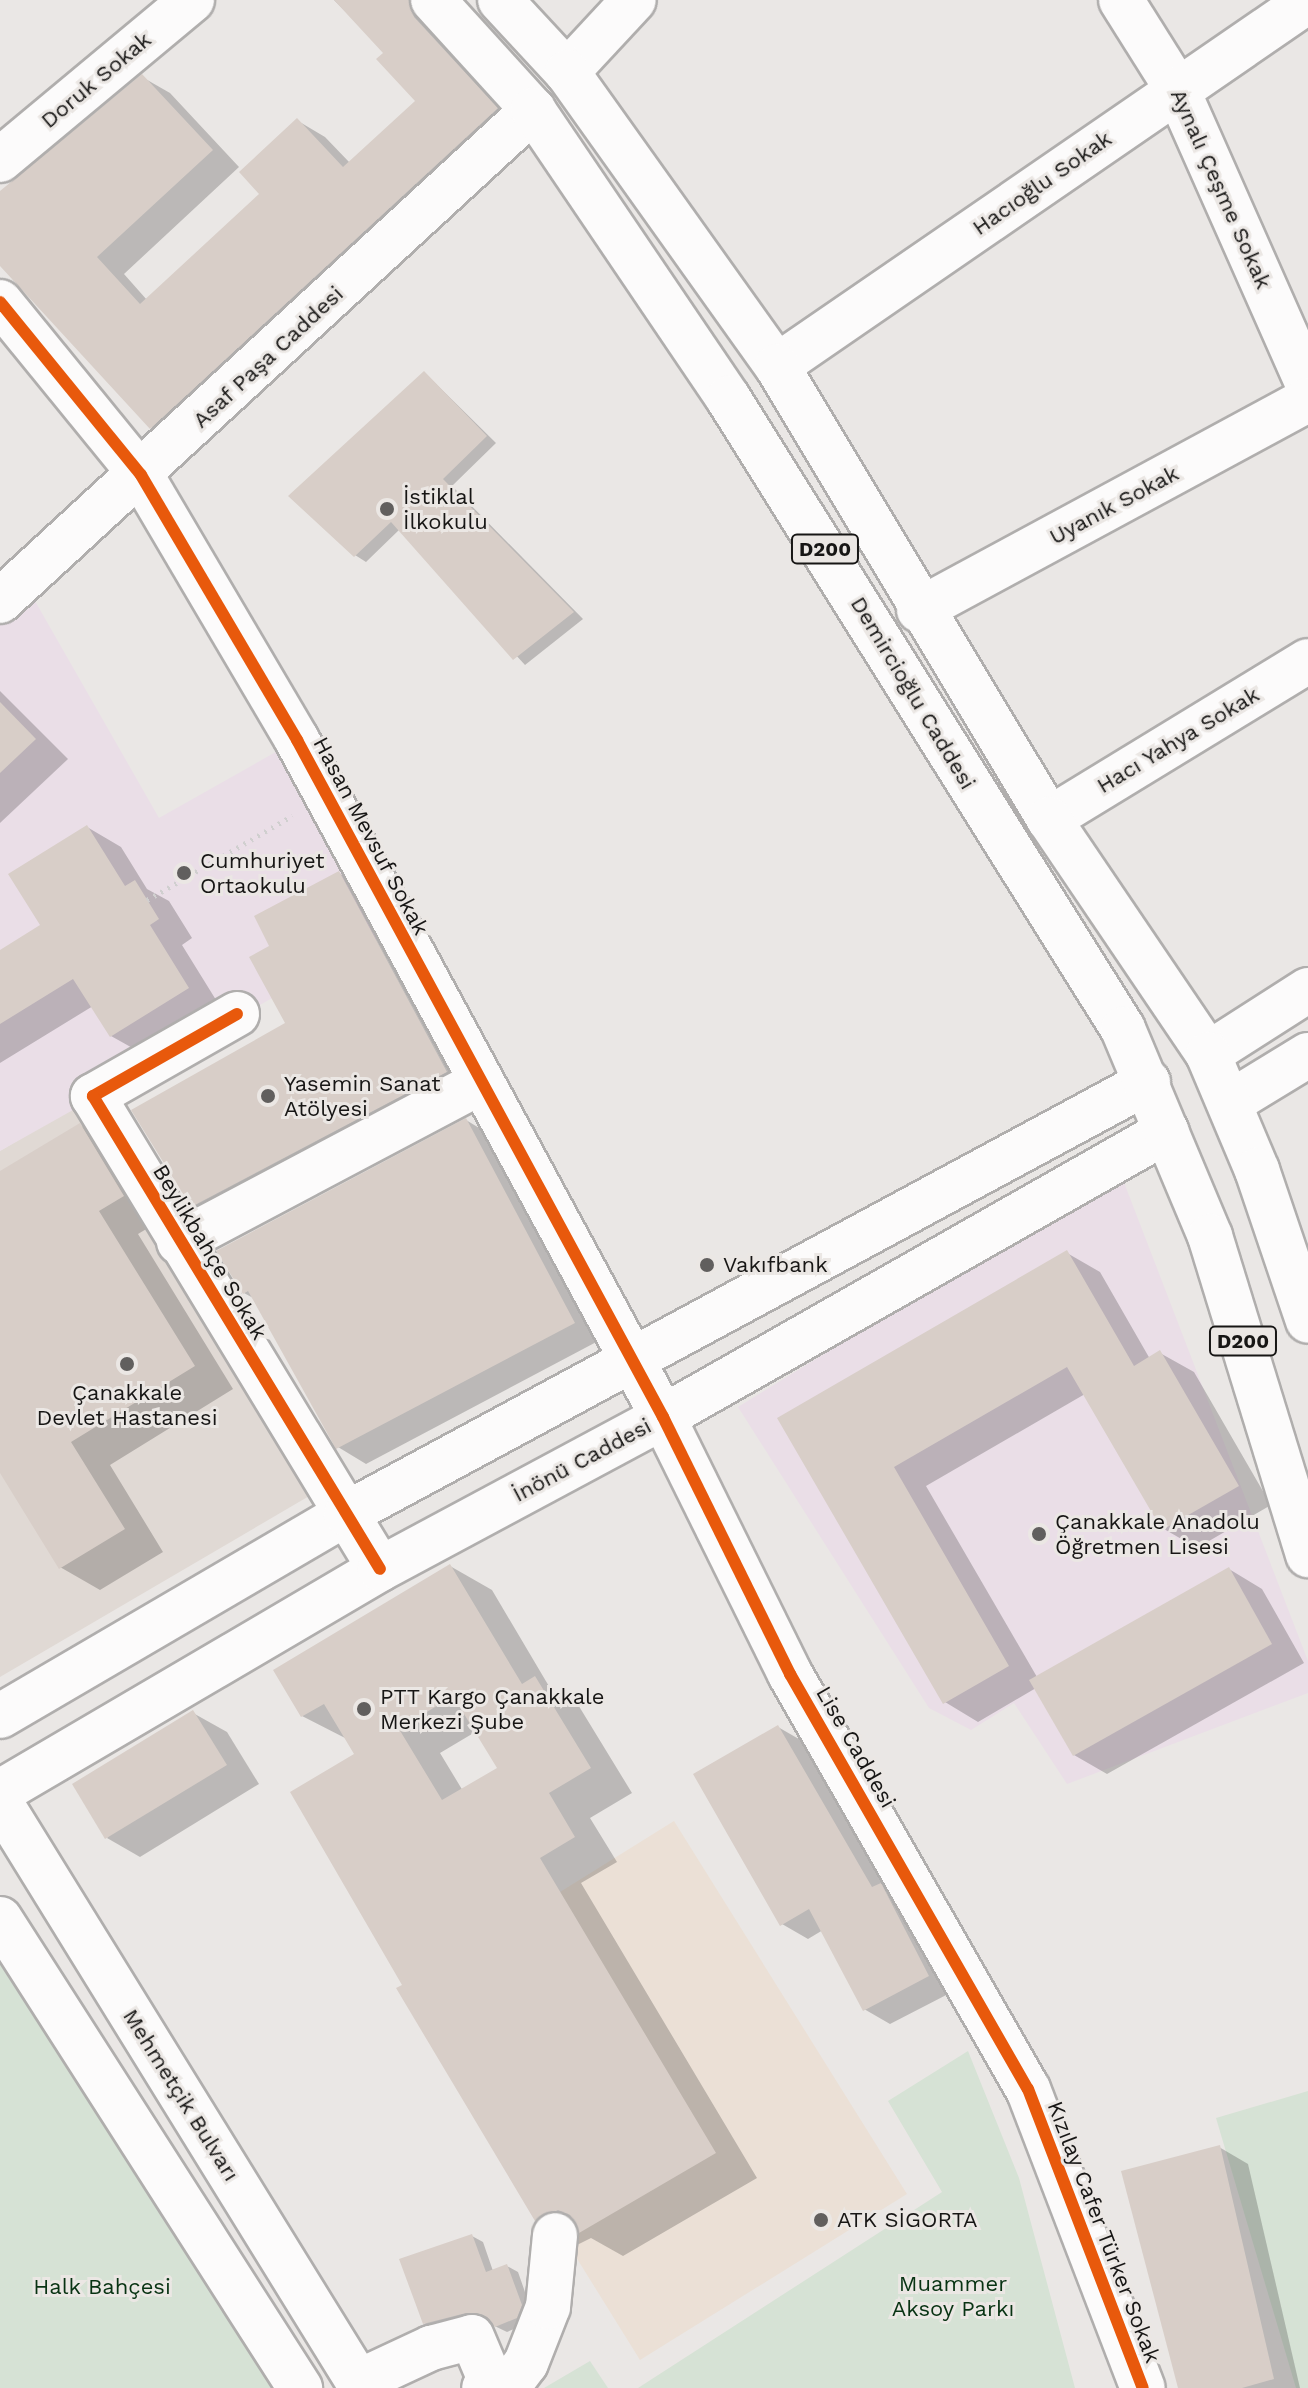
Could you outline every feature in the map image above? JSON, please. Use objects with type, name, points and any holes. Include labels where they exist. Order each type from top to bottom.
[{"type":"main road","name":"Doruk Sokak","points":[[0,160],[192,0]]},
{"type":"main road","name":"Demircioğlu Caddesi","points":[[433,0],[533,110],[728,398],[870,620],[1004,844],[1123,1029],[1167,1131]]},
{"type":"main road","name":"D200","points":[[500,0],[567,72],[777,366],[919,610],[1049,819],[1208,1054],[1231,1102],[1308,1321]]},
{"type":"main road","points":[[567,72],[634,0]]},
{"type":"main road","name":"Aynalı Çeşme Sokak","points":[[1121,0],[1177,89],[1308,384]]},
{"type":"main road","name":"Hacıoğlu Sokak","points":[[777,366],[1308,1]]},
{"type":"main road","name":"Asaf Paşa Caddesi","points":[[0,601],[141,475],[533,110]]},
{"type":"main road","name":"Hasan Mevsuf Sokak","points":[[0,302],[141,475],[327,795],[479,1083],[663,1417]]},
{"type":"main road","name":"Uyanık Sokak","points":[[919,610],[1308,400]]},
{"type":"main road","name":"Hacı Yahya Sokak","points":[[1049,819],[1308,661]]},
{"type":"main road","points":[[0,1716],[346,1514],[633,1364],[1148,1082],[1208,1054],[1308,990]]},
{"type":"main road","name":"Beylikbahçe Sokak","points":[[237,1014],[93,1096],[380,1569]]},
{"type":"main road","points":[[1231,1102],[1308,1055]]},
{"type":"main road","name":"Beylikbahçe Sokak","points":[[179,1242],[479,1083]]},
{"type":"main road","name":"İnönü Caddesi","points":[[0,1792],[380,1569],[663,1417],[1167,1131],[1231,1102]]},
{"type":"main road","name":"D200","points":[[1167,1131],[1210,1236],[1308,1555]]},
{"type":"main road","name":"Lise Caddesi","points":[[663,1417],[790,1674],[1028,2089]]},
{"type":"main road","name":"Mehmetçik Bulvarı","points":[[0,1802],[360,2385]]},
{"type":"main road","points":[[0,1919],[300,2388]]},
{"type":"main road","name":"Kızılay Cafer Türker Sokak","points":[[1028,2089],[1143,2388]]},
{"type":"main road","points":[[507,2388],[526,2363],[548,2307],[555,2235]]},
{"type":"main road","points":[[360,2385],[431,2348],[472,2337],[491,2382],[484,2388]]},
{"type":"path","points":[[147,900],[327,795]]},
{"type":"shaded area","name":"Cumhuriyet Ortaokulu","points":[[23,580],[159,818],[297,740],[397,928],[0,1151],[0,601]]},
{"type":"shaded area","name":"Çanakkale Devlet Hastanesi","points":[[93,1096],[328,1485],[0,1677],[0,1151]]},
{"type":"shaded area","name":"Çanakkale Anadolu Öğretmen Lisesi","points":[[1120,1172],[1308,1661],[1308,1693],[1067,1784],[1014,1703],[971,1730],[929,1708],[738,1407]]},
{"type":"shaded area","points":[[674,1821],[907,2194],[640,2360],[566,2241],[655,2184],[715,2153],[560,1892]]},
{"type":"green space","name":"Halk Bahçesi","points":[[0,1937],[287,2388],[0,2388]]},
{"type":"green space","name":"Muammer Aksoy Parkı","points":[[968,2051],[1019,2178],[1075,2388],[638,2388],[942,2192],[888,2101]]},
{"type":"green space","points":[[1308,2091],[1308,2388],[1296,2388],[1216,2118]]},
{"type":"green space","points":[[590,2361],[608,2388],[544,2388]]},
{"type":"building","points":[[334,0],[409,0],[414,17],[498,108],[150,429],[0,266],[0,191],[142,74],[213,150],[97,257],[140,304],[259,194],[239,172],[297,118],[343,167],[415,101],[376,59],[383,53]]},
{"type":"building","name":"İstiklal İlkokulu","points":[[424,371],[487,436],[443,479],[574,612],[513,660],[391,522],[354,557],[288,496]]},
{"type":"building","points":[[0,702],[36,739],[0,773]]},
{"type":"building","points":[[87,825],[125,886],[135,880],[159,919],[150,925],[189,988],[110,1037],[73,979],[0,1024],[0,950],[40,925],[8,874]]},
{"type":"building","points":[[339,871],[447,1072],[191,1207],[131,1110],[285,1023],[249,957],[269,946],[254,916]]},
{"type":"building","points":[[466,1118],[575,1323],[336,1449],[248,1291],[243,1294],[216,1251]]},
{"type":"building","points":[[80,1123],[124,1196],[99,1211],[195,1366],[71,1442],[125,1529],[59,1569],[0,1473],[0,1171]]},
{"type":"building","points":[[1067,1250],[1134,1366],[1160,1350],[1239,1486],[1162,1530],[1067,1367],[894,1467],[1009,1666],[943,1704],[777,1418]]},
{"type":"building","points":[[450,1564],[522,1684],[535,1676],[591,1768],[549,1793],[575,1837],[540,1858],[716,2153],[579,2233],[570,2215],[558,2210],[535,2221],[396,1988],[402,1985],[290,1792],[354,1754],[324,1704],[301,1717],[273,1670]],"holes":[[[453,1696],[497,1768],[442,1800],[399,1729]]]},
{"type":"building","points":[[1229,1567],[1272,1644],[1073,1756],[1029,1680]]},
{"type":"building","points":[[193,1710],[227,1765],[105,1839],[72,1784]]},
{"type":"building","points":[[778,1725],[872,1887],[881,1883],[929,1976],[863,2011],[809,1909],[780,1926],[693,1774]]},
{"type":"building","points":[[1220,2145],[1274,2379],[1242,2388],[1178,2388],[1121,2171]]},
{"type":"building","points":[[472,2234],[486,2272],[507,2264],[522,2305],[517,2318],[495,2327],[487,2317],[466,2313],[423,2324],[399,2259]]},
{"type":"cycle path","points":[[0,302],[141,475],[297,740],[663,1417],[790,1674],[1028,2089],[1143,2388]]},
{"type":"cycle path","points":[[237,1014],[93,1096],[380,1569]]},
{"type":"place","name":"İstiklal İlkokulu","points":[[387,509]]},
{"type":"place","name":"Cumhuriyet Ortaokulu","points":[[184,873]]},
{"type":"place","name":"Yasemin Sanat Atölyesi","points":[[268,1096]]},
{"type":"place","name":"Vakıfbank","points":[[707,1265]]},
{"type":"place","name":"Çanakkale Devlet Hastanesi","points":[[127,1364]]},
{"type":"place","name":"Çanakkale Anadolu Öğretmen Lisesi","points":[[1039,1534]]},
{"type":"place","name":"PTT Kargo Çanakkale Merkezi Şube","points":[[364,1709]]},
{"type":"place","name":"ATK SİGORTA","points":[[821,2220]]}]
